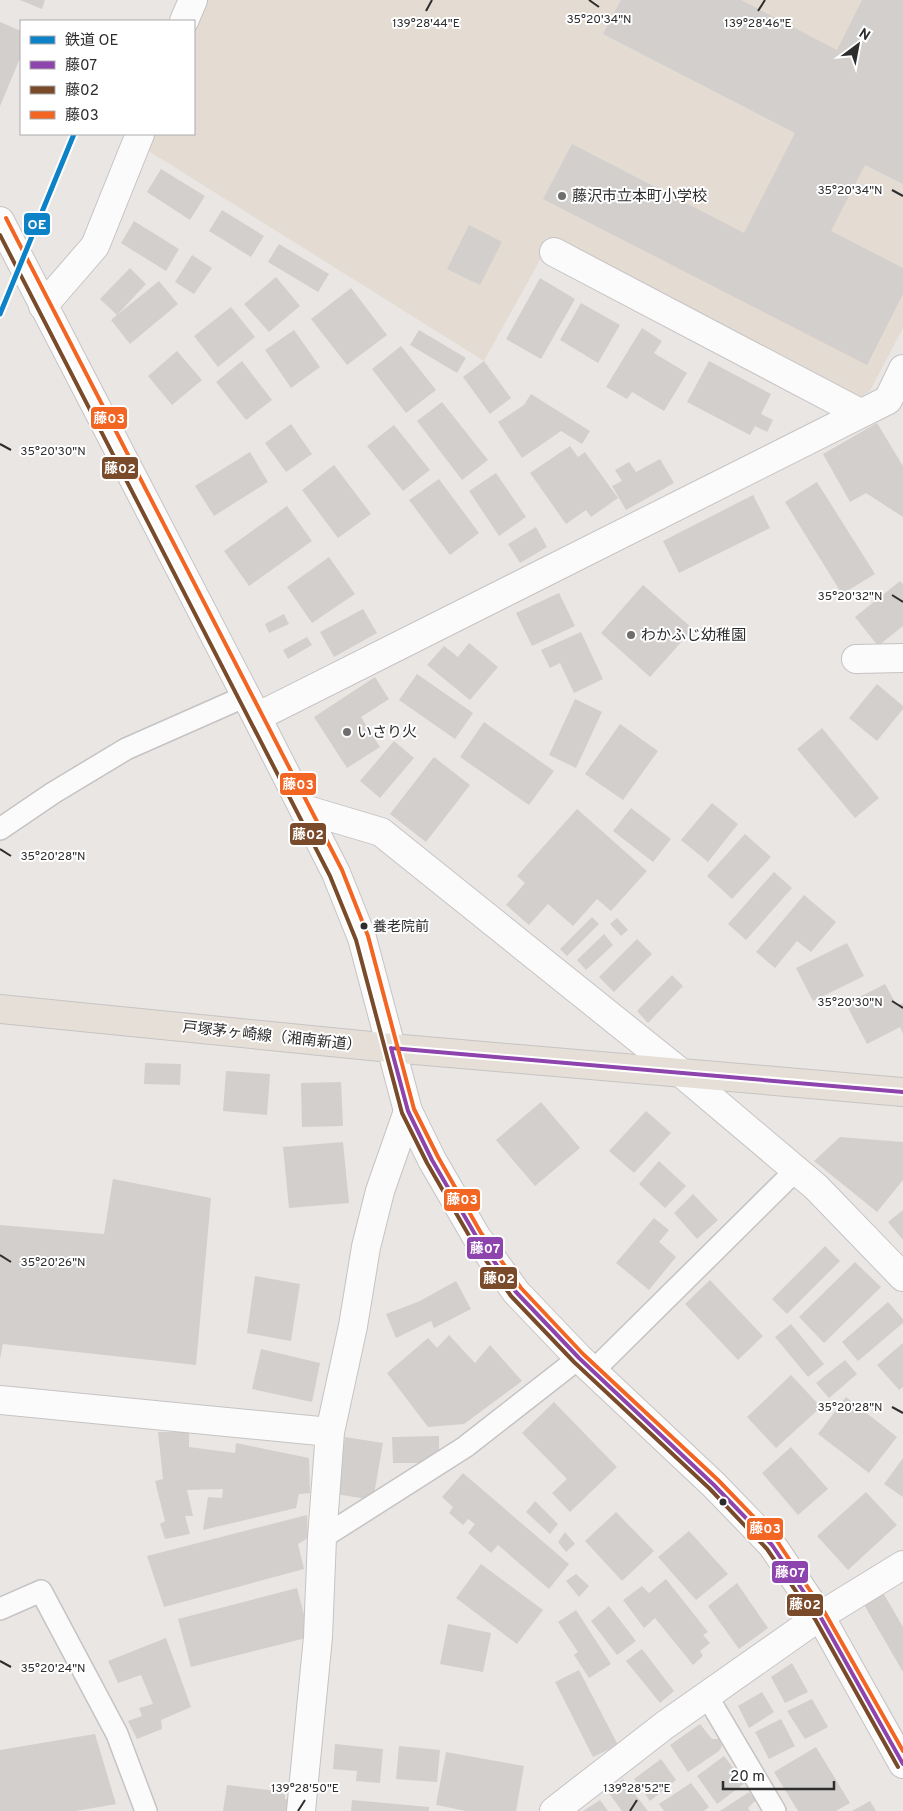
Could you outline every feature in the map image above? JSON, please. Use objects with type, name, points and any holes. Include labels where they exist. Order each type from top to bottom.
[{"type":"main road","name":"戸塚茅ヶ崎線（湘南新道）","points":[[0,1008],[391,1048],[903,1092]]},
{"type":"street","points":[[184,20],[192,0]]},
{"type":"street","points":[[43,306],[95,246],[140,135]]},
{"type":"street","points":[[0,221],[336,873],[362,938],[408,1111],[432,1160],[476,1236],[516,1292],[586,1364],[714,1485],[772,1546],[820,1616],[903,1764]]},
{"type":"street","points":[[554,252],[860,413]]},
{"type":"street","points":[[251,706],[860,413],[895,404],[903,369]]},
{"type":"street","points":[[856,658],[903,658]]},
{"type":"street","points":[[304,809],[381,832],[680,1072],[816,1187],[903,1277]]},
{"type":"street","points":[[301,1811],[318,1637],[322,1538],[330,1432],[353,1326],[368,1237],[380,1191],[408,1111]]},
{"type":"street","points":[[0,1400],[330,1432]]},
{"type":"street","points":[[554,1811],[665,1725],[820,1616],[903,1565]]},
{"type":"lane","points":[[0,829],[53,793],[126,749],[251,706]]},
{"type":"lane","points":[[322,1538],[465,1447],[586,1364],[796,1170]]},
{"type":"lane","points":[[0,1609],[41,1591],[117,1734],[146,1811]]},
{"type":"lane","points":[[707,1696],[775,1811]]},
{"type":"shaded area","name":"藤沢市立本町小学校","points":[[207,0],[903,0],[903,328],[870,391],[857,399],[550,242],[484,361],[147,150],[154,135],[195,135],[195,30]]},
{"type":"building","points":[[20,0],[45,0],[42,9]]},
{"type":"building","points":[[621,0],[741,0],[837,50],[862,0],[903,0],[903,184],[865,165],[831,231],[903,268],[903,294],[867,365],[543,199],[572,144],[744,233],[795,133],[603,34]]},
{"type":"building","points":[[0,22],[20,31],[20,58],[0,106]]},
{"type":"building","points":[[161,169],[205,196],[190,220],[147,192]]},
{"type":"building","points":[[222,210],[264,236],[251,257],[209,231]]},
{"type":"building","points":[[134,221],[179,249],[166,271],[121,243]]},
{"type":"building","points":[[469,225],[502,242],[480,285],[447,269]]},
{"type":"building","points":[[279,244],[329,274],[318,292],[268,262]]},
{"type":"building","points":[[192,255],[212,268],[194,294],[175,282]]},
{"type":"building","points":[[130,268],[146,284],[117,315],[100,299]]},
{"type":"building","points":[[276,277],[300,306],[269,332],[244,304]]},
{"type":"building","points":[[540,278],[575,299],[541,359],[506,339]]},
{"type":"building","points":[[159,281],[178,304],[130,344],[111,320]]},
{"type":"building","points":[[351,288],[387,335],[347,365],[311,319]]},
{"type":"building","points":[[581,303],[620,325],[598,363],[560,340]]},
{"type":"building","points":[[231,307],[255,337],[218,367],[194,336]]},
{"type":"building","points":[[642,328],[662,341],[654,353],[687,373],[664,411],[632,392],[627,399],[606,387]]},
{"type":"building","points":[[294,330],[320,367],[291,388],[265,350]]},
{"type":"building","points":[[419,330],[466,358],[457,373],[410,345]]},
{"type":"building","points":[[401,346],[436,390],[406,413],[372,369]]},
{"type":"building","points":[[177,351],[202,380],[172,405],[148,376]]},
{"type":"building","points":[[242,361],[272,400],[246,420],[216,382]]},
{"type":"building","points":[[484,361],[511,398],[490,414],[463,377]]},
{"type":"building","points":[[709,361],[771,394],[761,414],[773,420],[767,432],[755,426],[750,435],[687,402]]},
{"type":"building","points":[[531,394],[590,431],[582,444],[561,431],[522,458],[498,422],[524,405]]},
{"type":"building","points":[[442,402],[488,460],[462,480],[417,421]]},
{"type":"building","points":[[877,423],[903,466],[903,517],[866,493],[850,502],[823,454]]},
{"type":"building","points":[[291,424],[312,454],[286,472],[265,443]]},
{"type":"building","points":[[394,425],[430,470],[403,491],[367,446]]},
{"type":"building","points":[[570,446],[578,457],[585,452],[618,498],[591,517],[586,510],[566,524],[530,473]]},
{"type":"building","points":[[250,452],[268,482],[214,516],[195,486]]},
{"type":"building","points":[[660,459],[674,483],[626,510],[612,486],[622,481],[615,470],[629,462],[636,472]]},
{"type":"building","points":[[334,465],[371,514],[338,538],[302,490]]},
{"type":"building","points":[[496,473],[526,517],[499,536],[469,491]]},
{"type":"building","points":[[439,479],[479,533],[450,555],[409,500]]},
{"type":"building","points":[[817,482],[875,574],[842,594],[785,502]]},
{"type":"building","points":[[753,495],[770,528],[679,573],[663,541]]},
{"type":"building","points":[[287,506],[312,541],[249,586],[224,551]]},
{"type":"building","points":[[536,527],[547,547],[520,563],[508,544]]},
{"type":"building","points":[[329,557],[355,594],[312,623],[287,587]]},
{"type":"building","points":[[900,581],[903,584],[903,626],[878,646],[855,617]]},
{"type":"building","points":[[643,585],[693,629],[650,677],[601,633]]},
{"type":"building","points":[[559,593],[575,626],[532,646],[516,613]]},
{"type":"building","points":[[363,609],[377,633],[334,657],[320,632]]},
{"type":"building","points":[[284,614],[289,624],[269,633],[265,624]]},
{"type":"building","points":[[581,632],[603,679],[574,693],[560,663],[550,668],[541,650]]},
{"type":"building","points":[[307,637],[312,645],[288,659],[283,650]]},
{"type":"building","points":[[469,643],[498,667],[470,700],[427,665],[444,646],[458,657]]},
{"type":"building","points":[[417,674],[473,713],[455,739],[399,700]]},
{"type":"building","name":"いさり火","points":[[375,677],[389,699],[361,717],[380,747],[347,768],[314,717]]},
{"type":"building","points":[[877,684],[903,706],[903,709],[877,741],[849,718]]},
{"type":"building","points":[[575,699],[602,712],[576,768],[549,755]]},
{"type":"building","points":[[484,722],[554,771],[529,805],[460,757]]},
{"type":"building","points":[[620,724],[658,751],[623,800],[585,774]]},
{"type":"building","points":[[822,728],[879,798],[855,818],[797,749]]},
{"type":"building","points":[[394,741],[414,758],[380,798],[360,781]]},
{"type":"building","points":[[434,757],[470,785],[426,842],[390,814]]},
{"type":"building","points":[[712,803],[738,824],[708,862],[681,840]]},
{"type":"building","points":[[631,808],[671,839],[653,862],[613,831]]},
{"type":"building","points":[[577,809],[647,871],[611,911],[597,899],[573,926],[548,904],[529,925],[506,905],[525,883],[517,876]]},
{"type":"building","points":[[745,834],[771,857],[732,899],[707,876]]},
{"type":"building","points":[[774,872],[792,888],[746,940],[728,924]]},
{"type":"building","points":[[804,895],[836,922],[811,952],[797,941],[775,968],[756,952]]},
{"type":"building","points":[[592,917],[599,924],[567,956],[560,949]]},
{"type":"building","points":[[617,918],[628,930],[621,936],[610,924]]},
{"type":"building","points":[[604,934],[613,945],[586,970],[577,960]]},
{"type":"building","points":[[637,939],[652,954],[614,992],[599,977]]},
{"type":"building","points":[[847,943],[864,976],[813,1001],[796,968]]},
{"type":"building","points":[[672,975],[683,986],[648,1023],[637,1011]]},
{"type":"building","points":[[885,984],[897,1006],[903,1003],[903,1034],[900,1027],[867,1044],[846,1004]]},
{"type":"building","points":[[145,1063],[181,1064],[180,1085],[144,1084]]},
{"type":"building","points":[[226,1071],[270,1074],[267,1115],[223,1111]]},
{"type":"building","points":[[341,1082],[343,1126],[302,1127],[301,1083]]},
{"type":"building","points":[[541,1102],[580,1148],[535,1186],[496,1140]]},
{"type":"building","points":[[646,1111],[671,1133],[634,1173],[609,1151]]},
{"type":"building","points":[[840,1137],[903,1142],[903,1180],[877,1212],[814,1161]]},
{"type":"building","points":[[343,1142],[349,1203],[289,1208],[283,1147]]},
{"type":"building","points":[[659,1161],[686,1186],[665,1208],[639,1184]]},
{"type":"building","points":[[113,1179],[211,1198],[196,1365],[3,1344],[0,1359],[0,1225],[104,1234]]},
{"type":"building","points":[[693,1194],[718,1220],[697,1239],[674,1213]]},
{"type":"building","points":[[903,1210],[903,1240],[888,1222]]},
{"type":"building","points":[[654,1218],[669,1230],[659,1242],[676,1257],[649,1290],[616,1263]]},
{"type":"building","points":[[825,1246],[840,1261],[787,1314],[772,1299]]},
{"type":"building","points":[[855,1262],[881,1287],[824,1343],[799,1317]]},
{"type":"building","points":[[255,1276],[300,1284],[291,1341],[247,1333]]},
{"type":"building","points":[[710,1280],[763,1336],[738,1360],[685,1304]]},
{"type":"building","points":[[456,1281],[471,1309],[434,1328],[431,1321],[396,1338],[386,1314],[420,1301]]},
{"type":"building","points":[[888,1302],[903,1319],[903,1323],[858,1361],[842,1342]]},
{"type":"building","points":[[791,1324],[824,1364],[808,1377],[775,1337]]},
{"type":"building","points":[[449,1335],[475,1363],[490,1345],[522,1381],[464,1424],[428,1427],[387,1373],[428,1338],[437,1348]]},
{"type":"building","points":[[903,1343],[903,1387],[899,1390],[877,1365]]},
{"type":"building","points":[[261,1349],[320,1363],[312,1402],[252,1389]]},
{"type":"building","points":[[845,1360],[857,1374],[829,1398],[816,1383]]},
{"type":"building","points":[[791,1375],[821,1407],[776,1448],[747,1417]]},
{"type":"building","points":[[846,1397],[897,1437],[869,1473],[818,1434]]},
{"type":"building","points":[[554,1402],[617,1467],[570,1512],[552,1493],[567,1479],[522,1433]]},
{"type":"building","points":[[158,1432],[189,1432],[189,1447],[235,1453],[236,1443],[309,1458],[310,1493],[299,1494],[296,1508],[203,1530],[208,1497],[222,1498],[223,1489],[187,1490],[193,1516],[185,1516],[190,1534],[165,1539],[160,1524],[165,1521],[155,1481],[163,1479]]},
{"type":"building","points":[[439,1436],[439,1463],[393,1463],[392,1437]]},
{"type":"building","points":[[345,1437],[383,1443],[373,1500],[336,1494]]},
{"type":"building","points":[[791,1447],[828,1489],[798,1515],[762,1473]]},
{"type":"building","points":[[903,1458],[903,1497],[884,1484]]},
{"type":"building","points":[[463,1473],[569,1564],[549,1589],[498,1545],[491,1553],[468,1533],[475,1524],[468,1519],[463,1525],[449,1513],[453,1507],[442,1497]]},
{"type":"building","points":[[866,1492],[897,1525],[848,1570],[817,1536]]},
{"type":"building","points":[[535,1501],[558,1524],[550,1534],[526,1512]]},
{"type":"building","points":[[616,1512],[654,1551],[622,1581],[585,1541]]},
{"type":"building","points":[[307,1515],[308,1538],[298,1544],[304,1569],[164,1607],[147,1556]]},
{"type":"building","points":[[689,1531],[728,1574],[696,1600],[658,1557]]},
{"type":"building","points":[[565,1532],[575,1544],[566,1552],[558,1542]]},
{"type":"building","points":[[481,1564],[543,1610],[517,1644],[456,1598]]},
{"type":"building","points":[[576,1574],[589,1586],[579,1597],[566,1581]]},
{"type":"building","points":[[666,1579],[708,1632],[703,1635],[710,1643],[700,1651],[703,1656],[693,1665],[655,1618],[644,1628],[623,1600],[642,1586],[649,1593]]},
{"type":"building","points":[[737,1583],[768,1628],[739,1649],[708,1606]]},
{"type":"building","points":[[297,1588],[310,1637],[191,1667],[178,1619]]},
{"type":"building","points":[[882,1591],[903,1627],[903,1672],[863,1603]]},
{"type":"building","points":[[609,1606],[636,1641],[617,1655],[591,1621]]},
{"type":"building","points":[[576,1610],[611,1664],[589,1678],[574,1655],[578,1652],[558,1622]]},
{"type":"building","points":[[448,1624],[491,1633],[483,1672],[440,1664]]},
{"type":"building","points":[[166,1638],[191,1707],[161,1720],[162,1729],[137,1739],[128,1721],[142,1716],[139,1708],[153,1704],[141,1675],[118,1683],[108,1661]]},
{"type":"building","points":[[642,1649],[674,1691],[660,1703],[626,1661]]},
{"type":"building","points":[[792,1663],[808,1692],[785,1703],[771,1677]]},
{"type":"building","points":[[579,1670],[618,1745],[593,1757],[555,1682]]},
{"type":"building","points":[[762,1692],[774,1712],[749,1728],[738,1706]]},
{"type":"building","points":[[812,1699],[828,1727],[805,1739],[787,1711]]},
{"type":"building","points":[[781,1719],[795,1746],[769,1759],[755,1732]]},
{"type":"building","points":[[700,1724],[712,1739],[719,1739],[722,1746],[719,1751],[688,1772],[670,1745]]},
{"type":"building","points":[[95,1734],[116,1804],[76,1811],[0,1811],[0,1750]]},
{"type":"building","points":[[335,1744],[383,1749],[380,1783],[356,1781],[357,1771],[333,1769]]},
{"type":"building","points":[[399,1746],[440,1750],[437,1782],[396,1779]]},
{"type":"building","points":[[816,1747],[850,1803],[836,1811],[798,1811],[774,1772]]},
{"type":"building","points":[[446,1752],[524,1766],[516,1811],[466,1811],[436,1805]]},
{"type":"building","points":[[724,1756],[745,1783],[717,1804],[697,1776]]},
{"type":"building","points":[[661,1759],[676,1780],[650,1801],[634,1779]]},
{"type":"building","points":[[623,1779],[648,1811],[622,1811],[608,1792]]},
{"type":"building","points":[[691,1783],[709,1807],[704,1811],[664,1811],[659,1804]]},
{"type":"building","points":[[227,1785],[285,1792],[285,1799],[292,1800],[290,1811],[223,1811]]},
{"type":"building","points":[[749,1792],[756,1800],[748,1808],[750,1811],[720,1811]]},
{"type":"building","points":[[352,1800],[429,1807],[429,1811],[351,1811]]},
{"type":"building","points":[[600,1800],[608,1811],[583,1811]]},
{"type":"building","points":[[870,1801],[876,1811],[852,1811]]},
{"type":"rail line","name":"OE","points":[[0,314],[74,135]]},
{"type":"transit line","name":"藤03","points":[[6,218],[342,870],[368,936],[414,1109],[438,1157],[481,1233],[521,1288],[583,1354],[718,1480],[777,1541],[825,1613],[903,1751]]},
{"type":"transit line","name":"藤02","points":[[0,235],[330,876],[356,940],[402,1113],[427,1163],[471,1239],[511,1296],[574,1362],[710,1489],[767,1549],[815,1619],[898,1767]]},
{"type":"transit line","name":"藤07","points":[[391,1048],[408,1111],[432,1160],[476,1236],[516,1292],[579,1358],[714,1485],[772,1545],[820,1616],[903,1764]]},
{"type":"transit line","name":"藤07","points":[[391,1048],[903,1092]]},
{"type":"place","name":"藤沢市立本町小学校","points":[[562,196]]},
{"type":"place","name":"わかふじ幼稚園","points":[[631,635]]},
{"type":"place","name":"いさり火","points":[[347,732]]},
{"type":"place","name":"養老院前","points":[[364,926]]}]
